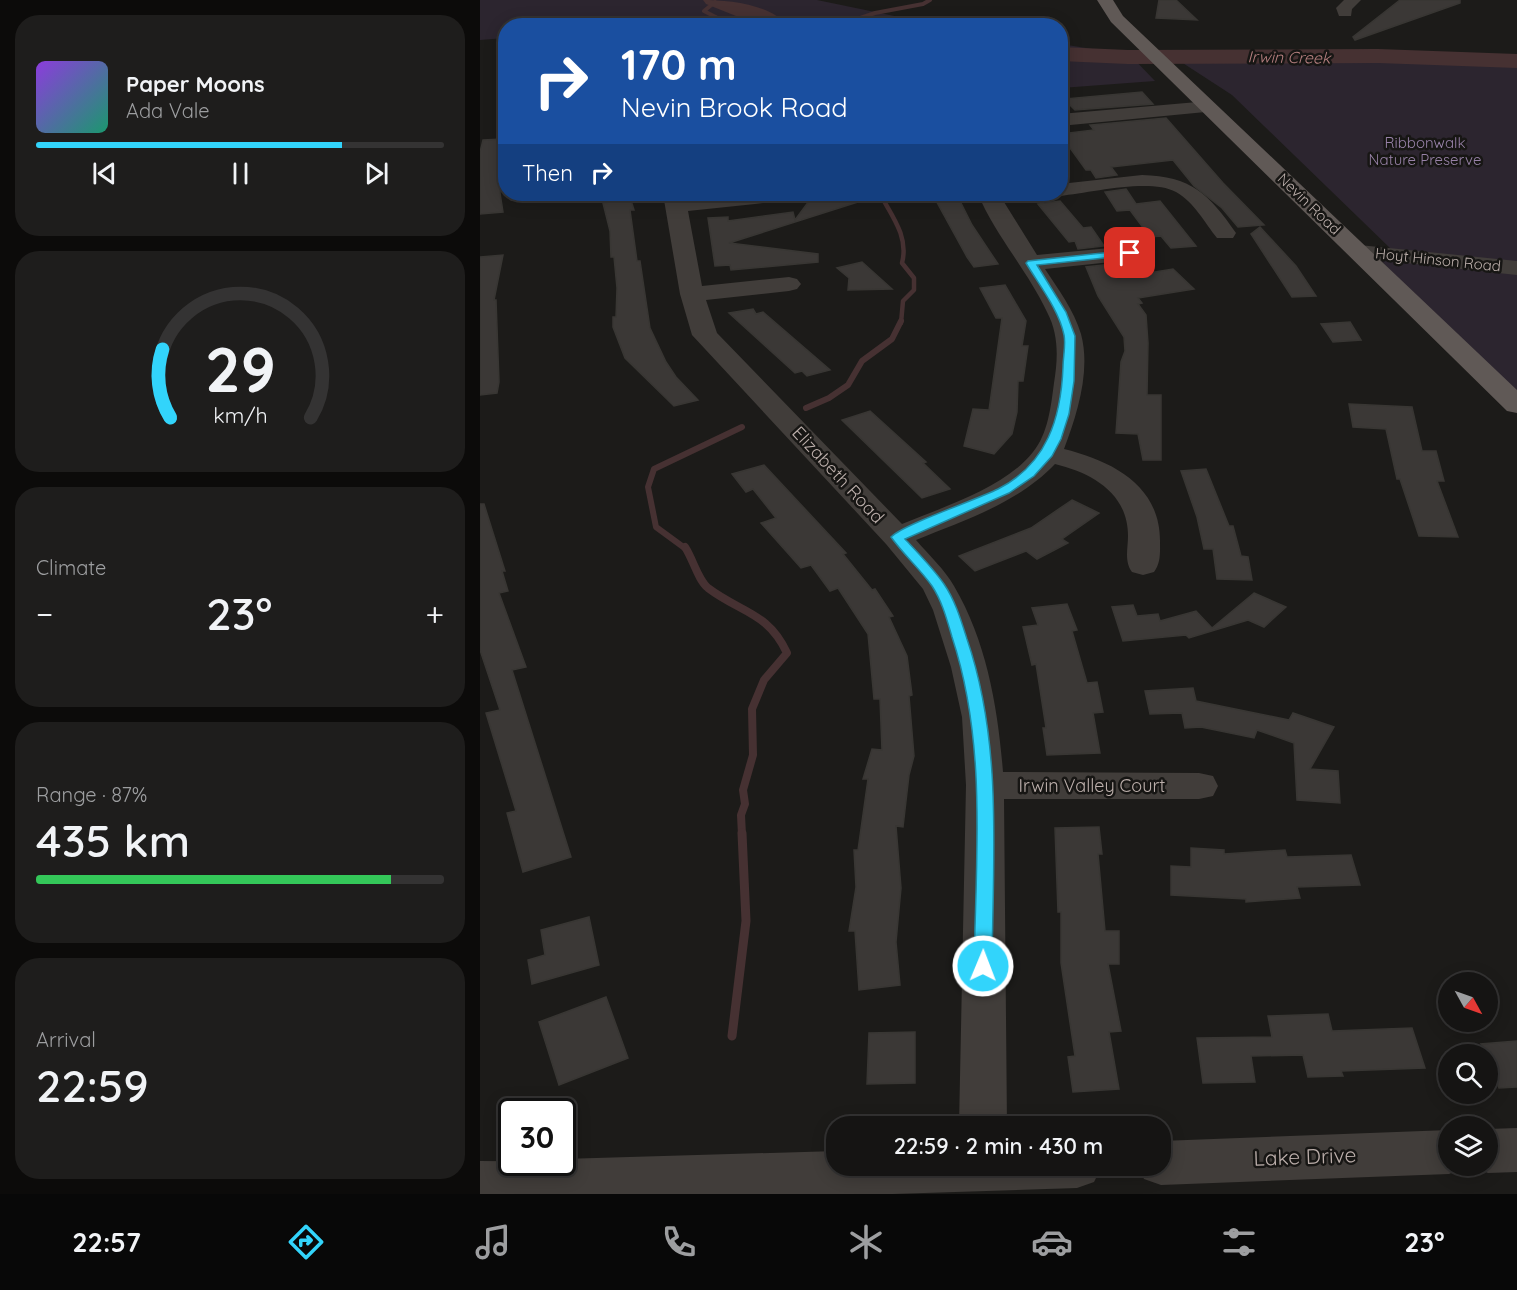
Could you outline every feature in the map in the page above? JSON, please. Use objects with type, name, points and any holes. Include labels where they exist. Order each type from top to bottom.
[{"type":"main road","name":"Nevin Road","points":[[1105,0],[1117,19],[1517,405]]},
{"type":"street","points":[[1068,119],[1209,107]]},
{"type":"street","points":[[1068,189],[1153,180],[1183,187],[1225,233]]},
{"type":"street","name":"Elizabeth Road","points":[[676,201],[692,294],[705,335],[897,537],[938,586],[950,610],[969,667],[980,717],[985,785],[984,1116]]},
{"type":"street","points":[[897,537],[1005,490],[1029,473],[1048,454],[1064,414],[1070,365],[1069,336],[1060,312],[993,201]]},
{"type":"street","name":"Hoyt Hinson Road","points":[[1359,252],[1517,268]]},
{"type":"street","points":[[1031,263],[1130,253]]},
{"type":"street","points":[[692,294],[789,284]]},
{"type":"street","points":[[1048,454],[1077,460],[1100,470],[1116,481],[1132,498],[1141,515],[1143,565]]},
{"type":"street","name":"Irwin Valley Court","points":[[985,785],[1199,786]]},
{"type":"street","points":[[1498,1151],[1517,1150]]},
{"type":"street","name":"Lake Drive","points":[[1171,1162],[1438,1152]]},
{"type":"street","points":[[480,1184],[826,1170]]},
{"type":"green space","points":[[480,0],[817,0],[904,18],[498,18],[498,39],[480,40]]},
{"type":"green space","points":[[1068,45],[1130,55],[1155,81],[1068,87]]},
{"type":"green space","name":"Ribbonwalk Nature Preserve","points":[[1234,55],[1517,61],[1517,393],[1380,259],[1391,249],[1232,95],[1172,56]]},
{"type":"building","points":[[1159,0],[1176,0],[1197,20],[1156,18]]},
{"type":"building","points":[[1400,0],[1460,0],[1460,3],[1355,40],[1353,37]]},
{"type":"building","points":[[1142,92],[1153,104],[1075,110],[1068,103],[1068,99]]},
{"type":"building","points":[[1166,118],[1223,183],[1264,225],[1238,227],[1222,208],[1194,186],[1173,160],[1111,167],[1117,175],[1096,178],[1091,170],[1086,170],[1068,145],[1068,133],[1094,130],[1090,125]]},
{"type":"building","points":[[498,139],[498,201],[501,201],[503,212],[480,214],[480,152],[483,140]]},
{"type":"building","points":[[1126,189],[1136,204],[1160,201],[1196,246],[1171,248],[1161,236],[1150,237],[1130,210],[1117,211],[1105,192]]},
{"type":"building","points":[[631,201],[634,210],[630,210],[637,261],[640,261],[650,328],[666,362],[676,377],[698,400],[674,406],[625,358],[613,327],[613,317],[616,317],[617,288],[614,257],[611,257],[610,231],[603,203]]},
{"type":"building","points":[[809,201],[861,201],[729,243],[818,254],[818,262],[731,270],[730,265],[715,266],[708,218],[728,217],[728,221],[793,212],[795,220]]},
{"type":"building","points":[[936,201],[960,201],[972,225],[998,264],[974,267]]},
{"type":"building","points":[[1060,201],[1083,228],[1091,227],[1104,246],[1078,249],[1075,241],[1069,242],[1038,204]]},
{"type":"building","points":[[1260,227],[1296,266],[1316,296],[1292,297],[1251,234]]},
{"type":"building","points":[[503,255],[494,300],[496,300],[499,382],[497,393],[480,395],[480,257]]},
{"type":"building","points":[[862,262],[892,289],[848,290],[849,278],[837,268]]},
{"type":"building","points":[[1112,264],[1118,278],[1173,269],[1194,289],[1138,298],[1142,303],[1138,304],[1146,315],[1147,395],[1161,395],[1161,460],[1143,460],[1138,434],[1116,433],[1121,362],[1125,351],[1124,337],[1098,296],[1086,267]]},
{"type":"building","points":[[1005,285],[1026,321],[1022,346],[1028,346],[1023,381],[1018,381],[1017,412],[1012,434],[994,454],[964,446],[973,409],[989,410],[1002,318],[996,318],[980,288]]},
{"type":"building","points":[[753,309],[756,314],[763,312],[830,370],[807,376],[802,371],[795,373],[729,313]]},
{"type":"building","points":[[1350,322],[1361,340],[1333,342],[1321,324]]},
{"type":"building","points":[[1349,404],[1412,407],[1422,451],[1436,451],[1444,481],[1437,481],[1458,537],[1419,536],[1400,479],[1397,479],[1386,429],[1353,427]]},
{"type":"building","points":[[870,411],[926,462],[923,463],[950,489],[922,498],[842,420]]},
{"type":"building","points":[[764,465],[846,553],[843,554],[872,590],[875,589],[893,616],[889,617],[907,656],[912,695],[909,696],[914,756],[909,775],[903,827],[896,826],[901,888],[896,942],[900,985],[859,990],[855,931],[849,931],[856,887],[854,850],[858,850],[868,779],[863,779],[872,749],[882,750],[880,699],[874,699],[868,634],[838,588],[830,591],[811,565],[801,568],[761,523],[776,518],[753,489],[746,492],[732,474]]},
{"type":"building","points":[[1206,469],[1229,526],[1233,526],[1241,556],[1248,557],[1252,580],[1217,579],[1213,549],[1204,549],[1197,517],[1181,471]]},
{"type":"building","points":[[1072,500],[1099,513],[1062,539],[1068,543],[1037,559],[1026,551],[975,571],[959,556],[1031,528]]},
{"type":"building","points":[[480,504],[484,504],[505,571],[502,571],[508,591],[499,593],[526,667],[512,670],[571,857],[523,872],[507,813],[516,811],[486,713],[500,710],[480,650]]},
{"type":"building","points":[[1254,593],[1286,607],[1264,627],[1248,620],[1189,638],[1186,635],[1123,641],[1112,607],[1133,605],[1137,616],[1158,614],[1160,621],[1196,611],[1212,628]]},
{"type":"building","points":[[1067,604],[1077,630],[1072,631],[1087,683],[1097,682],[1103,712],[1093,713],[1100,753],[1047,755],[1043,728],[1046,728],[1036,664],[1032,665],[1023,627],[1038,625],[1032,608]]},
{"type":"building","points":[[1193,688],[1196,701],[1289,720],[1293,713],[1334,727],[1310,769],[1338,771],[1340,803],[1297,800],[1294,743],[1257,730],[1254,738],[1201,727],[1185,728],[1182,713],[1150,714],[1145,691]]},
{"type":"building","points":[[1099,827],[1102,854],[1098,854],[1105,931],[1119,931],[1119,964],[1108,964],[1121,1031],[1109,1032],[1119,1089],[1073,1092],[1068,1057],[1075,1056],[1061,963],[1061,912],[1058,912],[1055,828]]},
{"type":"building","points":[[1191,848],[1224,850],[1224,854],[1285,850],[1287,857],[1351,855],[1360,885],[1297,887],[1300,898],[1246,902],[1246,899],[1171,895],[1171,866],[1191,867]]},
{"type":"building","points":[[589,917],[599,965],[532,984],[528,960],[545,955],[541,930]]},
{"type":"building","points":[[606,997],[628,1058],[559,1085],[539,1022]]},
{"type":"building","points":[[1328,1014],[1332,1031],[1412,1028],[1425,1068],[1341,1071],[1343,1076],[1308,1077],[1303,1055],[1251,1056],[1255,1082],[1203,1083],[1197,1038],[1272,1037],[1268,1016]]},
{"type":"building","points":[[915,1032],[915,1083],[867,1084],[869,1033]]},
{"type":"building","points":[[1517,1041],[1517,1087],[1499,1088],[1498,1044],[1481,1044]]},
{"type":"waterway","name":"Irwin Creek","points":[[713,0],[763,18]]},
{"type":"waterway","points":[[860,18],[923,4],[930,0]]},
{"type":"waterway","points":[[715,2],[704,11],[718,18]]},
{"type":"waterway","name":"Irwin Creek","points":[[1068,54],[1128,57],[1378,56],[1517,61]]},
{"type":"waterway","points":[[884,201],[901,236],[904,253],[902,263],[914,278],[914,290],[903,301],[901,323]]},
{"type":"waterway","points":[[806,408],[829,398],[848,385],[862,361],[892,339],[901,321]]},
{"type":"waterway","points":[[686,549],[656,527],[648,487],[654,469],[742,427]]},
{"type":"waterway","points":[[685,547],[704,584],[762,621],[780,639],[787,653],[764,680],[752,709],[753,755],[743,790],[745,804],[741,815],[742,835]]},
{"type":"waterway","points":[[732,1036],[746,921],[742,833]]},
{"type":"route","points":[[983,966],[985,785],[980,717],[969,667],[950,610],[938,586],[897,537],[981,503],[1005,490],[1029,473],[1048,454],[1064,414],[1070,365],[1069,336],[1060,312],[1031,263],[1130,253]]}]
